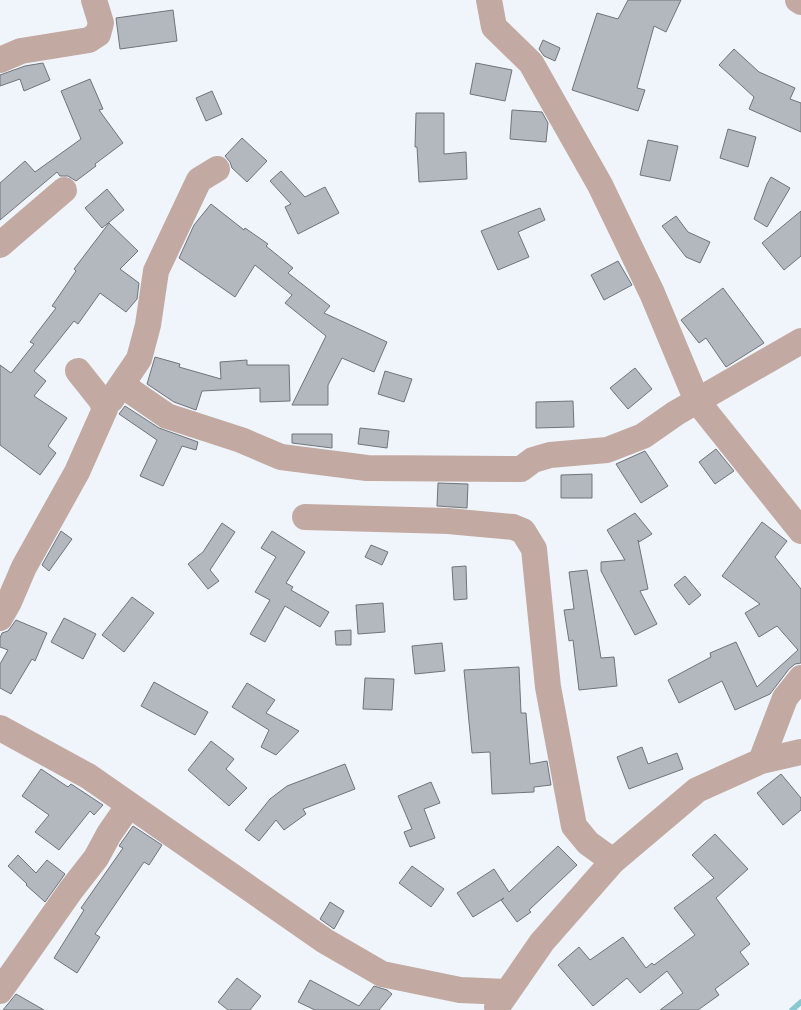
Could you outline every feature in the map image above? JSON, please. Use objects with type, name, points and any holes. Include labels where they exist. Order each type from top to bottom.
[{"type":"street","points":[[0,60],[21,51],[89,40],[98,34],[101,23],[94,0]]},
{"type":"street","points":[[489,0],[494,27],[531,63],[600,185],[652,292],[697,401],[801,531]]},
{"type":"street","points":[[0,618],[24,567],[77,472],[105,408],[139,359],[148,325],[156,271],[199,180],[217,169]]},
{"type":"street","points":[[0,245],[64,190]]},
{"type":"street","points":[[122,385],[167,416],[241,440],[281,456],[367,468],[521,469],[532,460],[550,455],[607,450],[643,436],[697,401],[801,341]]},
{"type":"street","points":[[78,371],[105,408]]},
{"type":"street","points":[[306,517],[448,521],[512,527],[523,531],[534,549],[548,687],[574,826],[588,842],[613,861]]},
{"type":"street","points":[[761,761],[785,698],[801,678]]},
{"type":"street","points":[[0,728],[88,776],[325,941],[382,974],[460,990],[501,1001],[542,942],[613,861],[697,790],[761,761],[801,752]]},
{"type":"street","points":[[0,991],[71,890],[96,858],[109,834],[129,805]]},
{"type":"building","points":[[628,0],[681,0],[666,32],[654,26],[637,88],[645,90],[638,111],[572,90],[597,13],[618,19]]},
{"type":"building","points":[[173,10],[177,41],[120,49],[116,18]]},
{"type":"building","points":[[543,40],[560,48],[555,61],[544,56],[539,49]]},
{"type":"building","points":[[734,49],[759,72],[795,88],[790,99],[801,103],[801,132],[749,109],[754,97],[719,65]]},
{"type":"building","points":[[43,63],[50,80],[24,91],[20,79],[0,86],[0,75],[25,66]]},
{"type":"building","points":[[476,63],[512,70],[505,101],[470,94]]},
{"type":"building","points":[[90,79],[103,109],[99,110],[123,143],[76,181],[68,176],[60,176],[57,172],[0,220],[0,183],[25,161],[35,172],[81,139],[61,91]]},
{"type":"building","points":[[212,91],[222,114],[206,121],[196,98]]},
{"type":"building","points":[[512,110],[542,112],[548,123],[546,142],[510,139]]},
{"type":"building","points":[[416,113],[444,113],[444,154],[466,152],[467,179],[419,182],[417,147],[415,147]]},
{"type":"building","points":[[728,129],[756,137],[748,167],[720,158]]},
{"type":"building","points":[[242,138],[267,161],[247,182],[232,168],[225,156]]},
{"type":"building","points":[[648,140],[678,146],[670,181],[640,175]]},
{"type":"building","points":[[281,171],[305,197],[325,187],[339,213],[298,234],[285,207],[291,204],[270,181]]},
{"type":"building","points":[[771,177],[790,188],[767,227],[754,219]]},
{"type":"building","points":[[107,189],[124,210],[102,228],[85,208]]},
{"type":"building","points":[[211,204],[244,230],[245,228],[268,244],[266,246],[293,268],[288,273],[330,306],[324,313],[387,342],[374,372],[342,358],[328,385],[328,405],[292,405],[326,336],[285,303],[292,295],[255,265],[235,297],[179,258],[194,225]]},
{"type":"building","points":[[540,208],[545,220],[518,232],[529,257],[498,270],[481,231]]},
{"type":"building","points":[[801,211],[801,256],[784,270],[762,243]]},
{"type":"building","points":[[676,216],[688,232],[710,242],[700,263],[686,257],[662,226]]},
{"type":"building","points":[[109,223],[138,251],[120,269],[139,283],[137,299],[126,312],[100,293],[78,324],[74,321],[34,371],[46,381],[34,396],[67,418],[48,446],[56,453],[40,475],[0,445],[0,365],[11,373],[34,344],[30,342],[56,308],[52,306],[76,271],[74,269]]},
{"type":"building","points":[[618,261],[632,285],[604,300],[591,275]]},
{"type":"building","points":[[723,288],[764,343],[726,367],[706,338],[699,343],[681,320]]},
{"type":"building","points":[[155,357],[180,364],[179,367],[221,379],[220,362],[247,360],[247,365],[289,365],[290,401],[260,402],[260,388],[202,391],[196,410],[174,402],[147,384]]},
{"type":"building","points":[[635,368],[652,389],[628,409],[610,388]]},
{"type":"building","points":[[385,371],[412,379],[404,402],[378,394]]},
{"type":"building","points":[[573,401],[574,427],[536,428],[536,402]]},
{"type":"building","points":[[125,406],[159,428],[198,442],[196,450],[182,446],[163,486],[140,476],[157,440],[119,414]]},
{"type":"building","points":[[360,428],[389,431],[387,448],[358,444]]},
{"type":"building","points":[[292,434],[332,434],[332,448],[292,443]]},
{"type":"building","points":[[716,449],[734,471],[715,484],[699,462]]},
{"type":"building","points":[[645,451],[668,486],[641,503],[616,464]]},
{"type":"building","points":[[592,474],[592,498],[561,498],[561,475]]},
{"type":"building","points":[[438,483],[468,484],[467,508],[437,506]]},
{"type":"building","points":[[635,513],[652,534],[639,542],[638,540],[648,589],[640,591],[657,624],[635,635],[601,571],[601,562],[625,560],[607,530]]},
{"type":"building","points":[[762,522],[787,541],[775,557],[801,589],[801,663],[795,664],[789,669],[770,694],[735,710],[722,681],[679,703],[668,680],[711,657],[710,653],[736,642],[757,687],[798,650],[777,626],[759,637],[745,613],[760,604],[722,576]]},
{"type":"building","points":[[222,523],[235,532],[210,570],[219,581],[208,589],[188,564],[203,552]]},
{"type":"building","points":[[61,531],[72,539],[49,571],[42,565]]},
{"type":"building","points":[[272,531],[305,552],[286,583],[293,587],[291,590],[329,612],[320,627],[285,606],[265,642],[250,634],[270,600],[255,592],[276,557],[261,548]]},
{"type":"building","points":[[371,545],[388,552],[382,565],[365,557]]},
{"type":"building","points":[[466,566],[467,599],[454,600],[452,567]]},
{"type":"building","points":[[587,570],[601,658],[614,657],[617,686],[579,690],[573,640],[569,641],[564,610],[574,609],[569,572]]},
{"type":"building","points":[[685,576],[701,595],[689,605],[674,585]]},
{"type":"building","points":[[132,597],[154,613],[124,652],[102,635]]},
{"type":"building","points":[[383,603],[385,632],[358,634],[356,605]]},
{"type":"building","points":[[64,618],[96,634],[83,659],[51,642]]},
{"type":"building","points":[[16,620],[47,633],[35,661],[32,659],[11,694],[0,688],[0,664],[8,650],[0,647],[0,638],[2,633],[8,631]]},
{"type":"building","points":[[351,630],[351,645],[336,645],[335,631]]},
{"type":"building","points":[[442,643],[445,671],[415,674],[412,646]]},
{"type":"building","points":[[519,667],[521,713],[526,713],[530,764],[547,761],[551,785],[534,787],[534,792],[492,794],[490,752],[472,753],[464,670]]},
{"type":"building","points":[[365,678],[394,679],[392,710],[363,709]]},
{"type":"building","points":[[154,682],[208,712],[195,735],[141,706]]},
{"type":"building","points":[[247,683],[275,700],[266,713],[299,731],[276,755],[261,747],[269,730],[232,707]]},
{"type":"building","points":[[211,741],[234,759],[226,769],[247,788],[229,806],[188,770]]},
{"type":"building","points":[[642,747],[648,764],[677,753],[683,769],[629,789],[617,757]]},
{"type":"building","points":[[345,764],[355,789],[303,809],[306,814],[284,830],[276,820],[259,841],[245,830],[270,799],[287,786]]},
{"type":"building","points":[[41,769],[68,787],[71,784],[103,805],[94,815],[90,811],[59,850],[35,832],[49,815],[22,796]]},
{"type":"building","points":[[781,774],[801,798],[801,810],[783,825],[757,793]]},
{"type":"building","points":[[431,782],[440,803],[424,809],[435,838],[410,847],[404,832],[412,829],[398,796]]},
{"type":"building","points":[[133,826],[162,845],[149,865],[144,862],[95,934],[100,937],[77,973],[54,958],[84,910],[81,908],[123,848],[119,846]]},
{"type":"building","points":[[715,834],[748,869],[716,898],[750,944],[740,952],[749,964],[715,989],[719,995],[698,1010],[660,1010],[683,993],[667,971],[640,993],[627,978],[593,1006],[558,965],[579,947],[590,960],[623,937],[646,968],[652,963],[654,965],[695,935],[674,908],[714,878],[692,855]]},
{"type":"building","points":[[558,846],[577,865],[529,910],[531,912],[517,922],[501,900],[504,898],[473,917],[457,893],[494,869],[509,892]]},
{"type":"building","points":[[18,855],[36,873],[47,860],[65,874],[45,902],[8,866]]},
{"type":"building","points":[[412,866],[444,889],[431,907],[399,883]]},
{"type":"building","points":[[330,902],[344,911],[334,929],[320,919]]},
{"type":"building","points":[[237,978],[261,996],[250,1010],[228,1010],[218,1002]]},
{"type":"building","points":[[310,980],[359,1006],[374,986],[387,990],[392,994],[379,1010],[315,1010],[298,1002]]},
{"type":"building","points":[[16,994],[44,1010],[3,1010]]},
{"type":"waterway","points":[[792,1010],[801,1002]]}]
